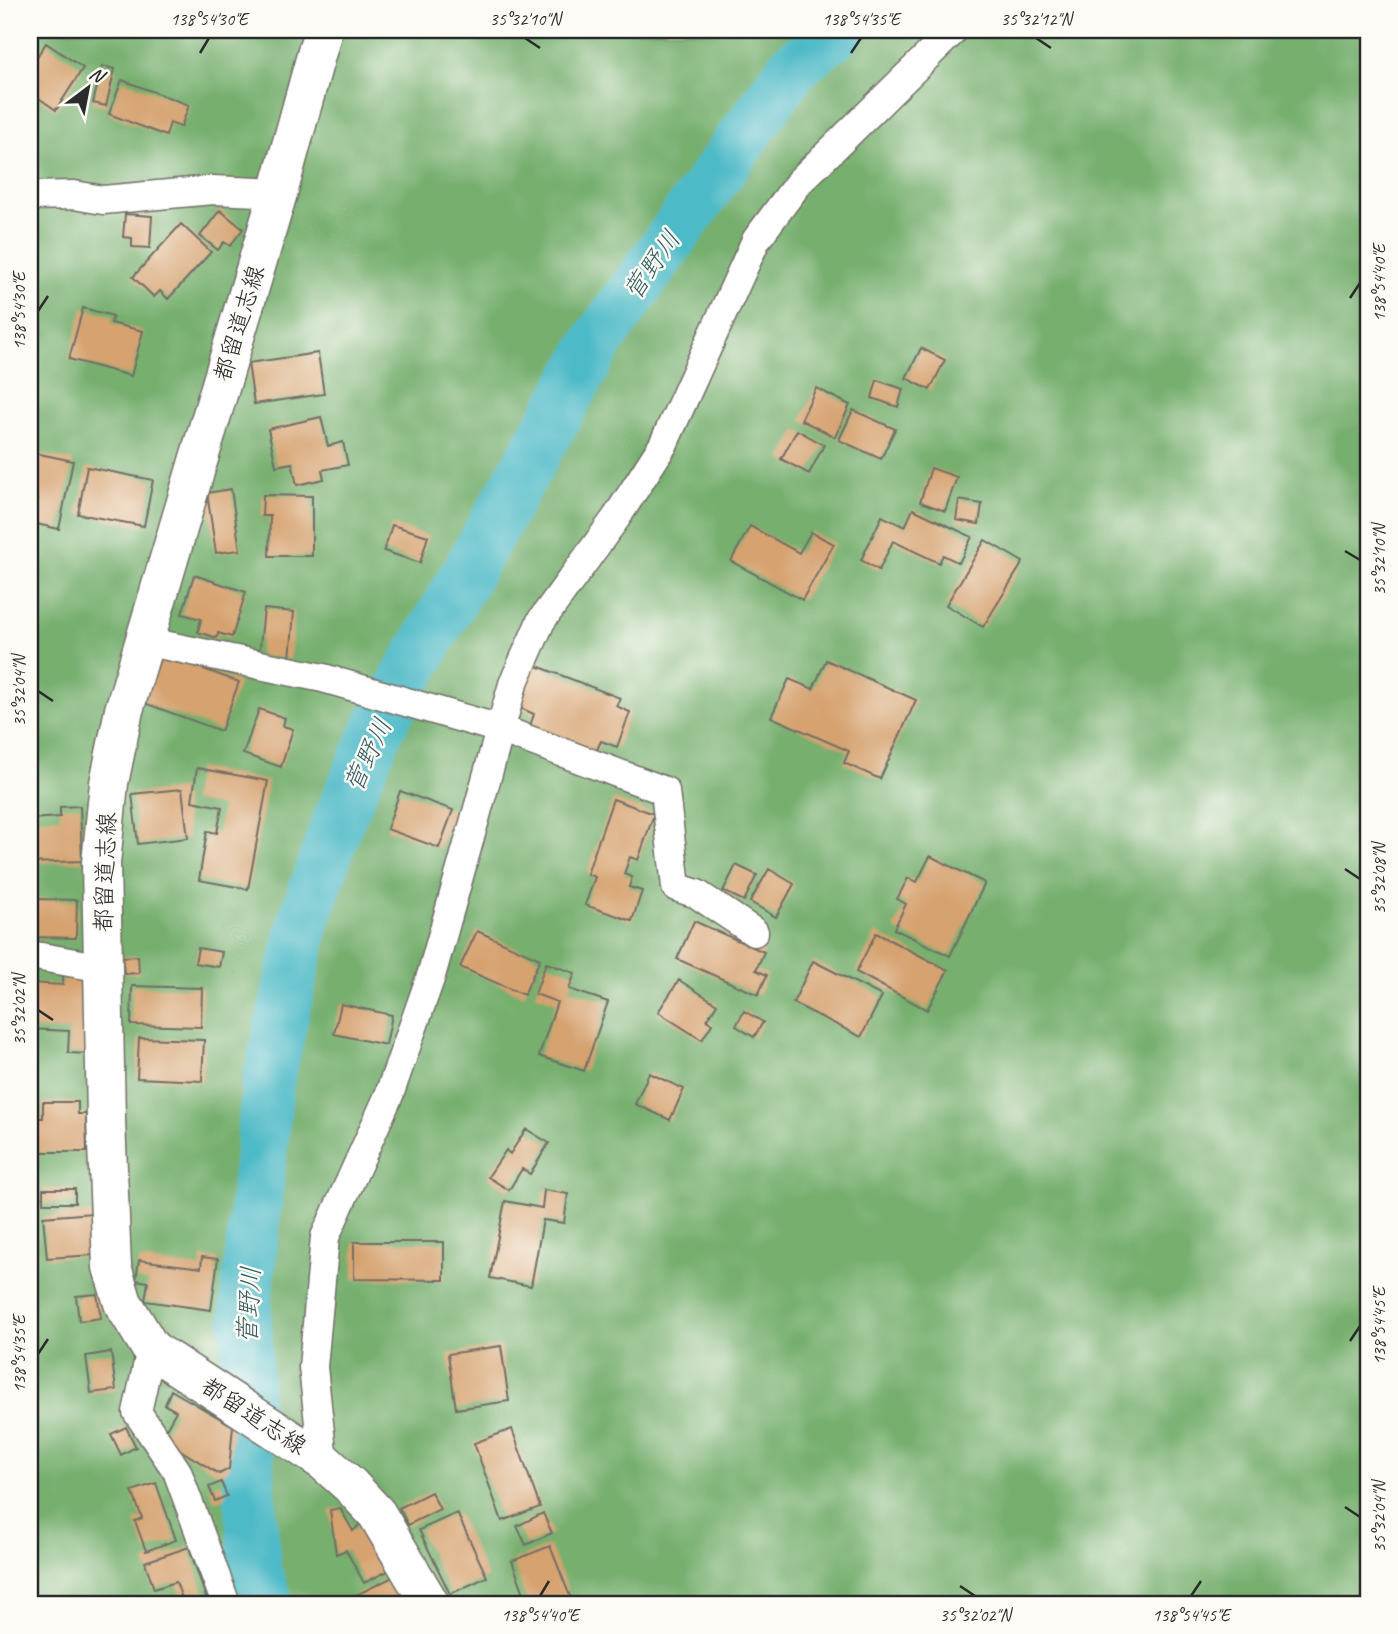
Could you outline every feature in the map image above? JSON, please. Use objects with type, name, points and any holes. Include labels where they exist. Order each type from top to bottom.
[{"type":"main road","name":"都留道志線","points":[[323,30],[278,193],[124,710],[108,783],[101,863],[113,1267],[123,1303],[151,1349],[323,1461],[350,1485],[377,1514],[430,1604]]},
{"type":"street","points":[[323,1461],[313,1367],[326,1237],[389,1095],[431,976],[513,684],[541,621],[616,518],[663,445],[756,240],[800,181],[954,30]]},
{"type":"street","points":[[30,196],[74,195],[103,200],[213,190],[278,193]]},
{"type":"street","points":[[144,641],[323,678],[500,729],[665,791],[676,887],[696,894],[754,932]]},
{"type":"street","points":[[30,955],[103,968]]},
{"type":"street","points":[[151,1349],[137,1412],[177,1471],[226,1604]]},
{"type":"green space","points":[[30,30],[1368,30],[1368,1604],[30,1604]]},
{"type":"building","points":[[46,43],[83,68],[56,110],[30,92],[30,67]]},
{"type":"building","points":[[102,66],[115,69],[106,106],[93,103]]},
{"type":"building","points":[[122,80],[189,105],[181,127],[170,123],[166,136],[109,114]]},
{"type":"building","points":[[220,210],[243,229],[230,246],[224,242],[218,250],[200,236]]},
{"type":"building","points":[[125,214],[152,216],[150,248],[132,247],[132,238],[123,237]]},
{"type":"building","points":[[181,224],[211,252],[168,299],[160,291],[154,297],[133,277]]},
{"type":"building","points":[[83,308],[113,316],[111,323],[143,331],[131,376],[69,359]]},
{"type":"building","points":[[921,348],[945,360],[930,390],[906,378]]},
{"type":"building","points":[[318,353],[324,394],[254,404],[248,363]]},
{"type":"building","points":[[877,380],[903,389],[898,407],[872,398]]},
{"type":"building","points":[[816,388],[850,405],[835,437],[801,420]]},
{"type":"building","points":[[853,410],[895,429],[881,459],[839,440]]},
{"type":"building","points":[[321,417],[328,446],[343,442],[348,465],[322,470],[324,479],[297,485],[292,463],[276,466],[268,429]]},
{"type":"building","points":[[797,430],[824,445],[809,474],[781,459]]},
{"type":"building","points":[[30,452],[73,461],[59,529],[32,523],[37,500],[30,499]]},
{"type":"building","points":[[87,467],[153,480],[144,526],[78,514]]},
{"type":"building","points":[[931,468],[957,477],[945,511],[920,502]]},
{"type":"building","points":[[231,489],[240,550],[216,553],[207,493]]},
{"type":"building","points":[[263,495],[312,496],[312,556],[269,556],[270,516],[262,516]]},
{"type":"building","points":[[959,500],[982,504],[979,524],[956,520]]},
{"type":"building","points":[[913,509],[972,537],[959,563],[943,555],[939,563],[893,541],[879,570],[861,560],[882,516],[905,527]]},
{"type":"building","points":[[392,525],[428,536],[420,563],[384,551]]},
{"type":"building","points":[[750,526],[799,553],[811,532],[834,544],[802,600],[731,561]]},
{"type":"building","points":[[985,540],[1023,562],[983,627],[946,605]]},
{"type":"building","points":[[194,575],[246,592],[232,637],[218,633],[217,638],[198,632],[201,619],[182,614]]},
{"type":"building","points":[[264,609],[294,612],[290,659],[259,656]]},
{"type":"building","points":[[162,654],[239,682],[221,731],[144,703]]},
{"type":"building","points":[[826,660],[916,700],[880,779],[844,763],[849,751],[771,717],[789,679],[813,689]]},
{"type":"building","points":[[532,664],[620,698],[616,706],[630,712],[617,747],[601,741],[595,754],[529,729],[534,714],[516,706]]},
{"type":"building","points":[[259,709],[285,718],[283,726],[293,729],[281,767],[243,754]]},
{"type":"building","points":[[197,768],[268,781],[248,889],[199,880],[207,831],[217,833],[222,807],[192,801]]},
{"type":"building","points":[[182,789],[188,838],[138,844],[132,794]]},
{"type":"building","points":[[400,791],[453,810],[439,848],[387,829]]},
{"type":"building","points":[[613,799],[654,814],[638,860],[630,857],[624,874],[632,877],[629,887],[642,891],[632,921],[585,905],[595,877],[587,874]]},
{"type":"building","points":[[80,806],[82,861],[30,863],[30,819],[60,817],[60,807]]},
{"type":"building","points":[[930,856],[985,883],[950,956],[894,929],[906,904],[897,899],[908,878],[917,882]]},
{"type":"building","points":[[736,865],[757,875],[744,901],[723,891]]},
{"type":"building","points":[[769,869],[794,884],[776,917],[750,902]]},
{"type":"building","points":[[35,899],[77,900],[76,938],[30,937],[30,912],[35,912]]},
{"type":"building","points":[[694,921],[764,952],[756,970],[767,975],[758,995],[677,959]]},
{"type":"building","points":[[477,931],[540,959],[524,995],[460,967]]},
{"type":"building","points":[[876,933],[948,970],[927,1010],[856,972]]},
{"type":"building","points":[[198,948],[222,952],[219,967],[195,963]]},
{"type":"building","points":[[138,956],[139,973],[124,974],[122,957]]},
{"type":"building","points":[[813,961],[882,996],[861,1037],[793,1003]]},
{"type":"building","points":[[546,963],[575,973],[569,989],[608,1002],[584,1071],[539,1056],[557,1002],[535,994]]},
{"type":"building","points":[[63,975],[94,976],[91,1054],[68,1053],[69,1031],[30,1029],[30,983],[63,985]]},
{"type":"building","points":[[679,980],[717,1004],[707,1020],[712,1024],[702,1040],[658,1012]]},
{"type":"building","points":[[132,986],[202,988],[201,1027],[131,1025]]},
{"type":"building","points":[[341,1004],[392,1015],[386,1045],[334,1034]]},
{"type":"building","points":[[744,1011],[763,1022],[754,1037],[736,1026]]},
{"type":"building","points":[[139,1038],[204,1040],[202,1081],[137,1078]]},
{"type":"building","points":[[649,1073],[684,1089],[670,1120],[635,1104]]},
{"type":"building","points":[[43,1102],[78,1102],[78,1114],[86,1114],[87,1152],[30,1152],[30,1118],[43,1118]]},
{"type":"building","points":[[526,1129],[549,1143],[530,1174],[522,1169],[509,1190],[488,1177],[506,1150],[510,1154]]},
{"type":"building","points":[[43,1189],[75,1189],[75,1203],[43,1203]]},
{"type":"building","points":[[544,1190],[568,1194],[564,1223],[543,1220],[531,1286],[490,1278],[505,1201],[542,1208]]},
{"type":"building","points":[[92,1213],[95,1255],[47,1258],[43,1217]]},
{"type":"building","points":[[354,1242],[444,1242],[444,1280],[354,1279]]},
{"type":"building","points":[[202,1257],[218,1259],[211,1310],[145,1301],[148,1282],[136,1280],[139,1260],[201,1268]]},
{"type":"building","points":[[97,1294],[101,1318],[79,1321],[76,1296]]},
{"type":"building","points":[[501,1346],[509,1401],[456,1409],[448,1354]]},
{"type":"building","points":[[111,1352],[116,1390],[91,1393],[86,1356]]},
{"type":"building","points":[[171,1390],[233,1426],[229,1469],[219,1474],[161,1438],[176,1411],[165,1405]]},
{"type":"building","points":[[126,1427],[136,1447],[121,1455],[111,1434]]},
{"type":"building","points":[[512,1429],[540,1507],[502,1521],[474,1443]]},
{"type":"building","points":[[221,1482],[227,1496],[215,1501],[209,1487]]},
{"type":"building","points":[[156,1483],[176,1540],[146,1551],[135,1521],[142,1518],[132,1491]]},
{"type":"building","points":[[431,1492],[440,1509],[408,1525],[399,1508]]},
{"type":"building","points":[[340,1508],[353,1531],[363,1521],[392,1569],[364,1583],[346,1550],[336,1554],[330,1510]]},
{"type":"building","points":[[457,1513],[487,1577],[450,1594],[419,1530]]},
{"type":"building","points":[[543,1513],[552,1533],[526,1545],[517,1526]]},
{"type":"building","points":[[550,1546],[571,1599],[557,1604],[528,1604],[512,1561]]},
{"type":"building","points":[[189,1547],[208,1604],[184,1604],[176,1582],[154,1589],[145,1562]]},
{"type":"building","points":[[399,1574],[415,1604],[353,1604],[350,1598]]},
{"type":"waterway","name":"菅野川","points":[[268,1604],[255,1570],[247,1452],[246,1302],[268,1083],[304,920],[337,823],[379,727],[601,337],[793,67],[839,30]]}]
